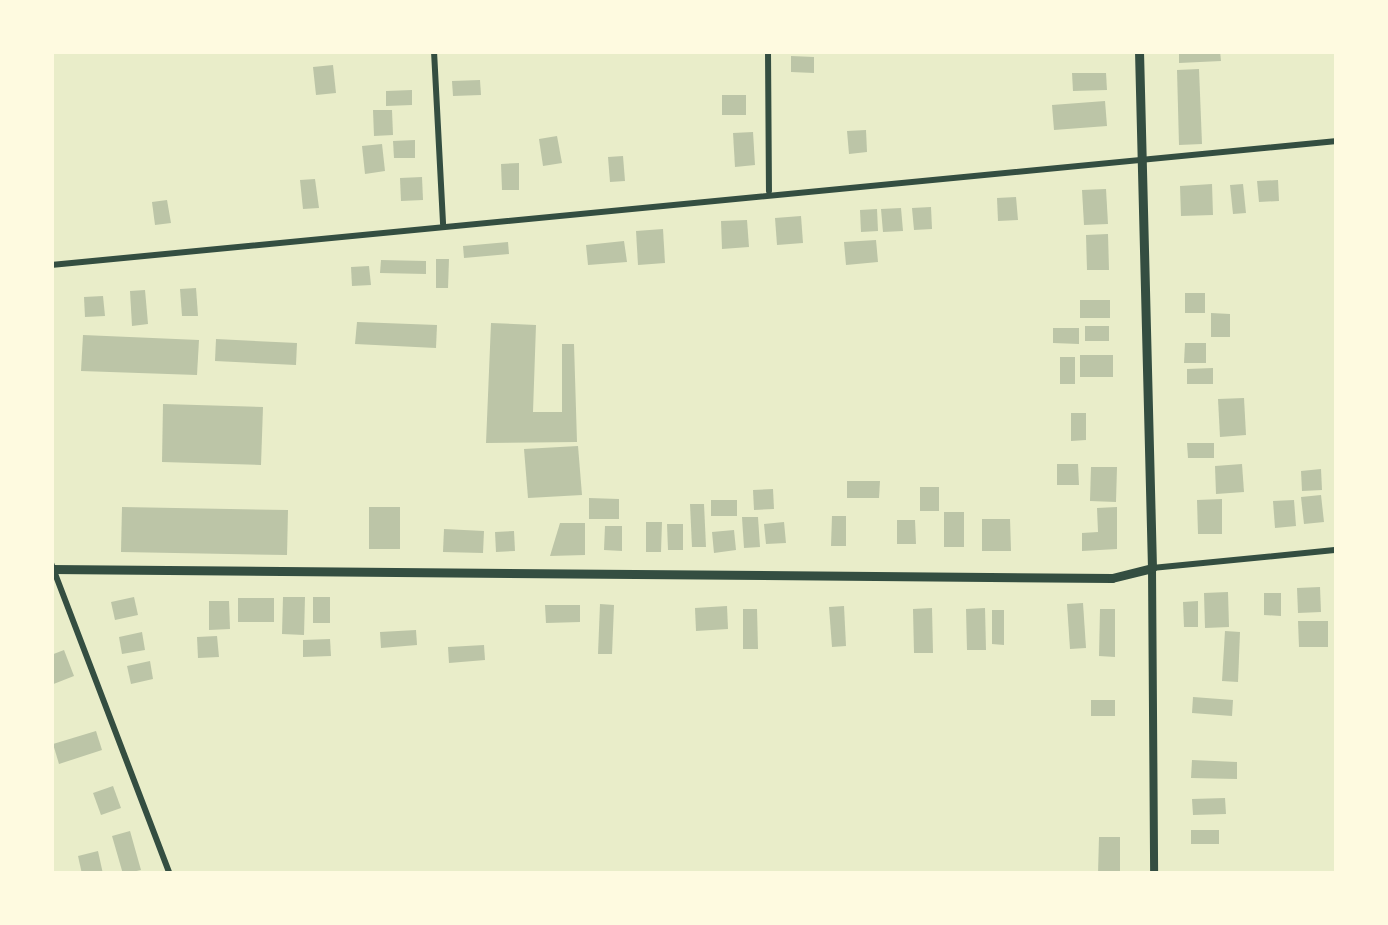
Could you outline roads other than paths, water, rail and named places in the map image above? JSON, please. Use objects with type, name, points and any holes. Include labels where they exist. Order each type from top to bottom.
[{"type":"main road","points":[[52,567],[1112,578],[1152,568],[1139,51]]},
{"type":"street","points":[[434,51],[443,224]]},
{"type":"street","points":[[768,51],[769,193]]},
{"type":"street","points":[[51,265],[1337,141]]},
{"type":"street","points":[[1154,874],[1152,568],[1337,550]]},
{"type":"street","points":[[52,567],[170,874]]}]
